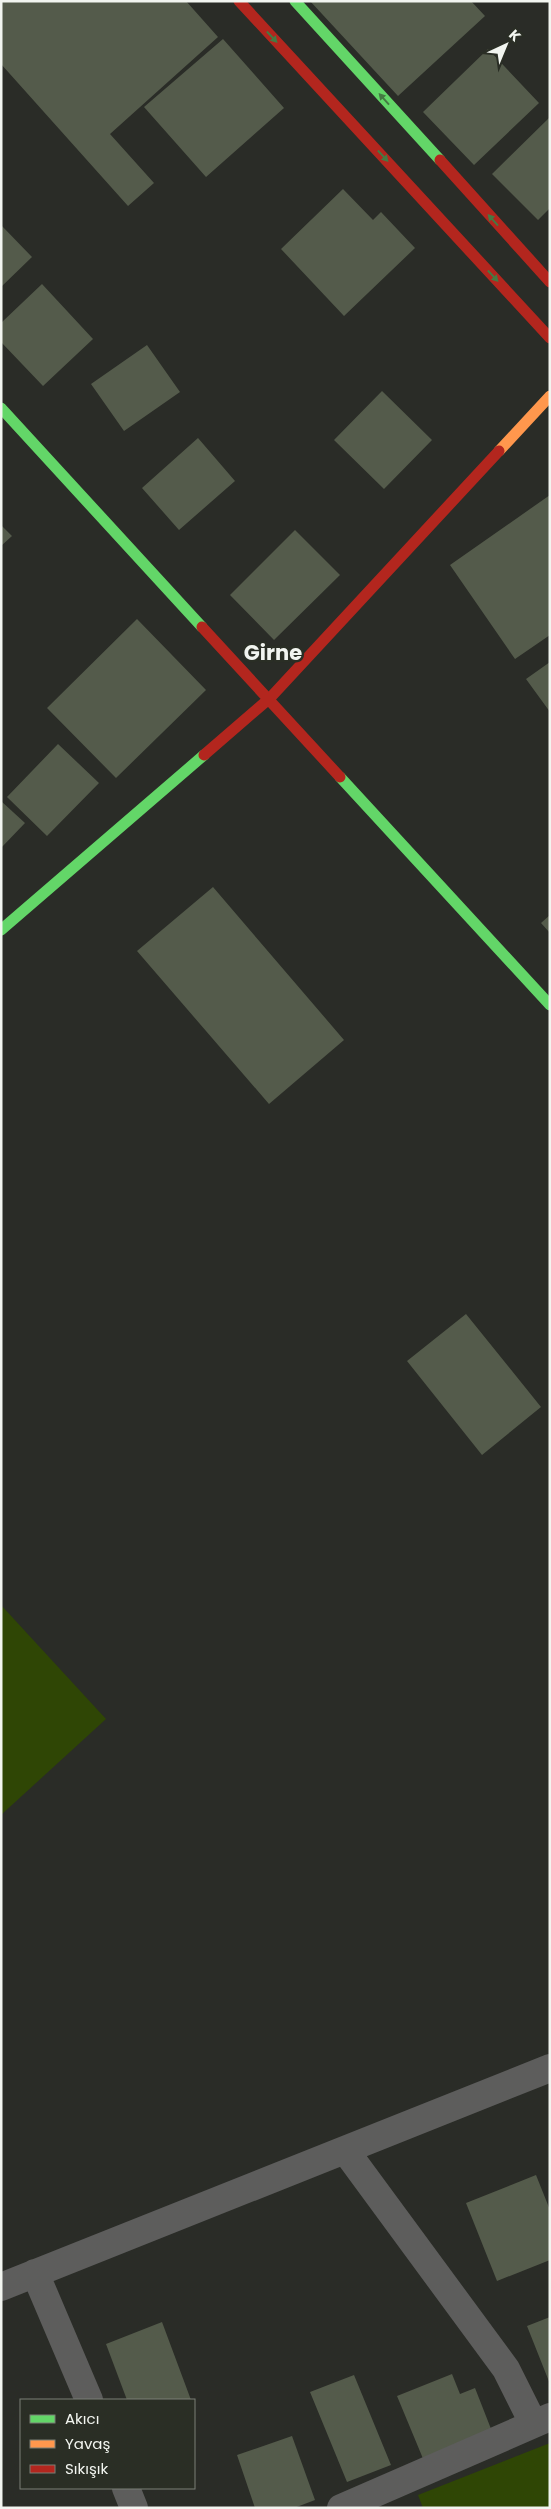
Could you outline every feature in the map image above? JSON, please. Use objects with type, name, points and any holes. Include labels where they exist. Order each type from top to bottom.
[{"type":"street","points":[[239,1],[550,338]]},
{"type":"street","points":[[295,1],[550,282]]},
{"type":"street","points":[[4,923],[270,698],[550,396]]},
{"type":"street","points":[[1,408],[270,698],[550,1005]]},
{"type":"street","points":[[1,2286],[550,2068]]},
{"type":"street","points":[[341,2508],[379,2501],[542,2420],[345,2150]]},
{"type":"street","points":[[35,2273],[89,2399]]},
{"type":"street","points":[[126,2489],[134,2508]]},
{"type":"green space","points":[[1,1605],[106,1719],[1,1815]]},
{"type":"green space","points":[[550,2443],[550,2508],[423,2508],[418,2495]]},
{"type":"building","points":[[1,1],[186,1],[218,37],[110,134],[154,183],[128,206],[1,64]]},
{"type":"building","points":[[310,1],[471,1],[485,16],[398,96]]},
{"type":"building","points":[[223,39],[284,108],[206,177],[144,107]]},
{"type":"building","points":[[488,49],[539,103],[474,165],[423,112]]},
{"type":"building","points":[[550,117],[550,208],[538,220],[492,174]]},
{"type":"building","points":[[343,189],[373,220],[381,212],[415,248],[344,316],[281,249]]},
{"type":"building","points":[[1,225],[32,257],[1,287]]},
{"type":"building","points":[[42,284],[93,339],[43,386],[1,342],[1,323]]},
{"type":"building","points":[[147,345],[180,392],[124,431],[91,384]]},
{"type":"building","points":[[382,391],[432,440],[384,489],[334,440]]},
{"type":"building","points":[[198,438],[235,481],[179,530],[142,488]]},
{"type":"building","points":[[550,495],[550,635],[515,659],[450,565]]},
{"type":"building","points":[[1,525],[12,536],[1,546]]},
{"type":"building","points":[[295,530],[340,575],[274,640],[230,595]]},
{"type":"building","points":[[137,619],[206,690],[116,778],[47,708]]},
{"type":"building","points":[[550,662],[550,712],[526,679]]},
{"type":"building","points":[[58,744],[99,783],[47,836],[7,797]]},
{"type":"building","points":[[1,801],[25,823],[1,848]]},
{"type":"building","points":[[213,887],[344,1040],[269,1104],[137,951]]},
{"type":"building","points":[[550,915],[550,933],[541,923]]},
{"type":"building","points":[[466,1314],[541,1407],[482,1455],[407,1361]]},
{"type":"building","points":[[536,2175],[550,2210],[550,2260],[497,2281],[466,2203]]},
{"type":"building","points":[[550,2317],[550,2384],[527,2326]]},
{"type":"building","points":[[162,2322],[191,2399],[127,2399],[106,2344]]},
{"type":"building","points":[[452,2374],[460,2394],[475,2388],[493,2434],[424,2461],[397,2396]]},
{"type":"building","points":[[354,2375],[391,2465],[347,2482],[310,2392]]},
{"type":"building","points":[[292,2436],[315,2500],[294,2508],[255,2508],[237,2455]]},
{"type":"traffic: fast","points":[[295,1],[440,160]]},
{"type":"traffic: fast","points":[[1,408],[202,627]]},
{"type":"traffic: fast","points":[[1,930],[204,755]]},
{"type":"traffic: fast","points":[[340,777],[550,1005]]},
{"type":"traffic: slow","points":[[499,451],[550,396]]},
{"type":"traffic: jam","points":[[239,1],[550,338]]},
{"type":"traffic: jam","points":[[440,160],[550,282]]},
{"type":"traffic: jam","points":[[204,755],[270,698],[499,451]]},
{"type":"traffic: jam","points":[[202,627],[340,777]]},
{"type":"district","name":"Girne","points":[[273,653]]}]
